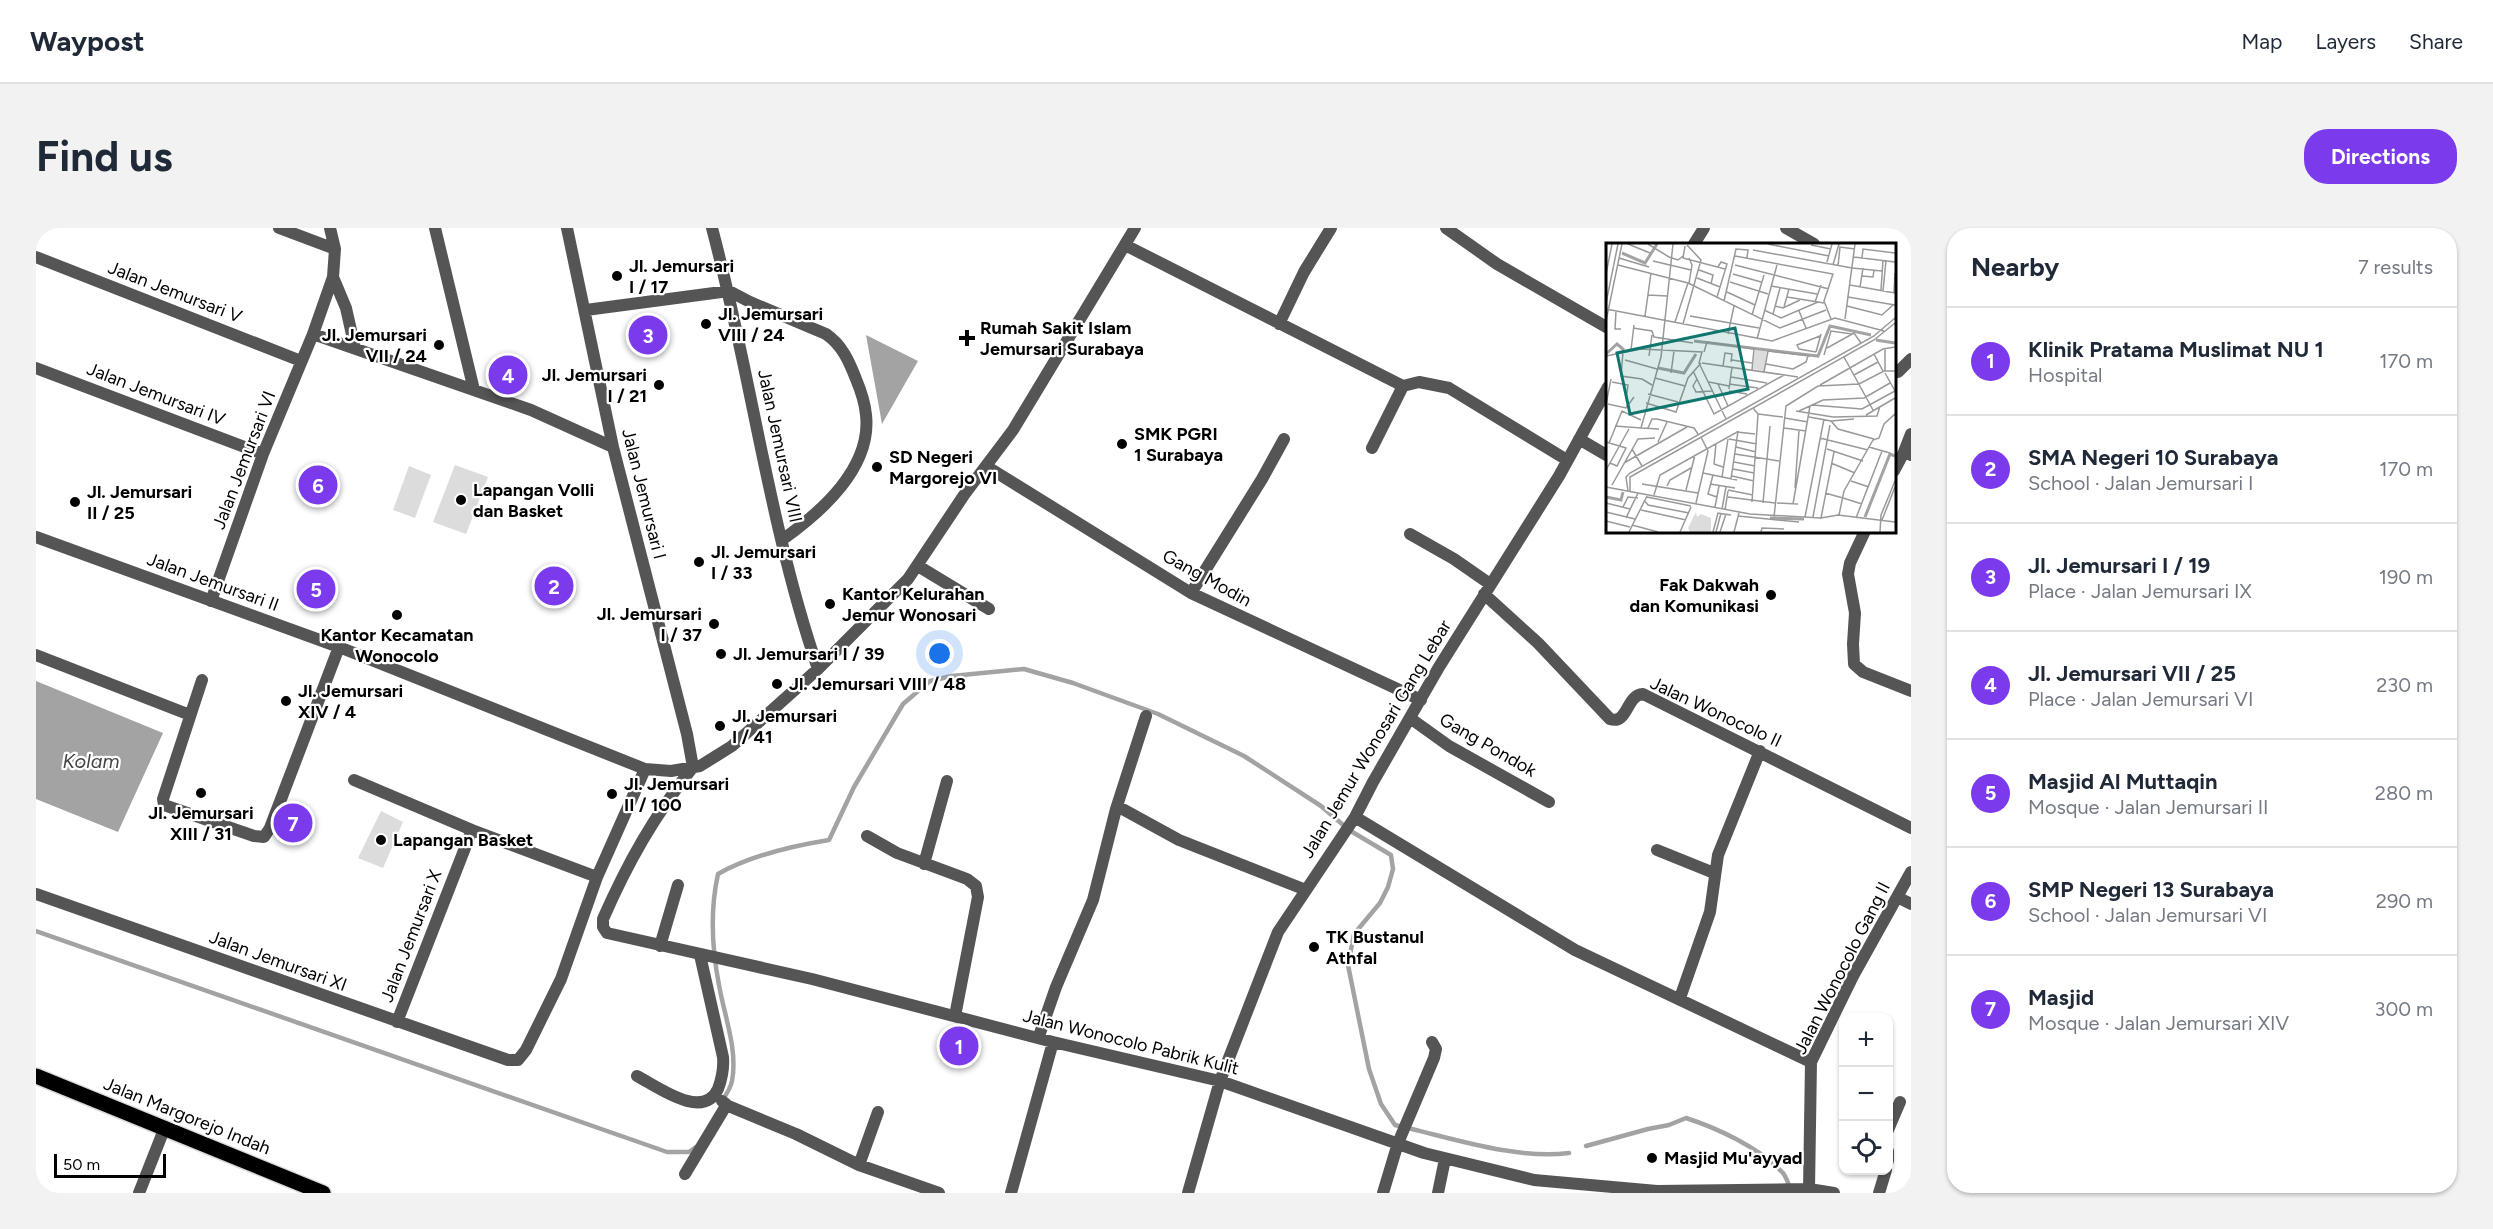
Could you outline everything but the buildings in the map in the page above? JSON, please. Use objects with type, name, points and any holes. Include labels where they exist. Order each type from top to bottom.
[{"type":"main road","name":"Jalan Margorejo Indah","points":[[36,1076],[323,1193]]},
{"type":"street","points":[[279,228],[335,249]]},
{"type":"street","name":"Jalan Jemursari VI","points":[[211,601],[263,454],[302,361],[333,278],[335,249],[330,228]]},
{"type":"street","points":[[435,228],[474,390]]},
{"type":"street","name":"Jalan Jemursari I","points":[[567,228],[613,447],[687,734],[693,768]]},
{"type":"street","name":"Jalan Jemursari VIII","points":[[712,228],[729,291],[782,540],[818,669]]},
{"type":"street","points":[[354,780],[471,830],[597,877],[645,769],[671,771],[693,768],[710,761],[732,746],[818,669],[895,593],[918,566],[964,495],[1030,402],[1135,228]]},
{"type":"street","points":[[1279,324],[1304,272],[1331,228]]},
{"type":"street","points":[[1446,228],[1497,264],[1606,327]]},
{"type":"street","points":[[1695,243],[1704,228]]},
{"type":"street","points":[[1786,228],[1812,243]]},
{"type":"street","points":[[1126,245],[1403,386],[1419,382],[1449,387],[1567,460]]},
{"type":"street","name":"Jalan Jemursari V","points":[[36,257],[302,361]]},
{"type":"street","name":"Jalan Jemursari VI","points":[[333,278],[346,308],[355,348]]},
{"type":"street","points":[[586,310],[729,291],[835,340],[850,362],[864,400],[867,416],[865,441],[855,466],[827,502],[809,520],[782,540]]},
{"type":"street","points":[[313,333],[531,410],[613,447]]},
{"type":"street","points":[[1896,372],[1911,359]]},
{"type":"street","name":"Jalan Jemursari IV","points":[[36,368],[263,454]]},
{"type":"street","points":[[1372,448],[1403,386]]},
{"type":"street","name":"Jalan Jemur Wonosari Gang Lebar","points":[[1188,1193],[1220,1081],[1278,932],[1350,824],[1420,700],[1487,589],[1534,517],[1606,391]]},
{"type":"street","points":[[1896,468],[1907,454],[1911,434]]},
{"type":"street","points":[[1191,593],[1284,440]]},
{"type":"street","points":[[1579,440],[1606,455]]},
{"type":"street","name":"Gang Modin","points":[[986,466],[1191,593],[1420,700]]},
{"type":"street","points":[[1865,532],[1850,563],[1848,574],[1855,613],[1852,651],[1854,664],[1863,672],[1911,691]]},
{"type":"street","points":[[1410,534],[1454,559],[1487,589]]},
{"type":"street","name":"Jalan Jemursari II","points":[[36,537],[339,647],[645,769]]},
{"type":"street","points":[[918,566],[989,609]]},
{"type":"street","name":"Jalan Wonocolo II","points":[[1487,589],[1610,718],[1616,720],[1621,718],[1634,697],[1642,694],[1911,828]]},
{"type":"street","points":[[202,680],[164,805],[254,836],[264,837],[339,647]]},
{"type":"street","points":[[36,655],[190,715]]},
{"type":"street","points":[[1039,1036],[1056,987],[1093,900],[1117,806],[1146,716]]},
{"type":"street","name":"Gang Pondok","points":[[1410,718],[1449,746],[1549,802]]},
{"type":"street","points":[[1680,998],[1710,912],[1718,855],[1760,751]]},
{"type":"street","name":"Jalan Wonocolo Pabrik Kulit","points":[[693,768],[668,798],[630,859],[603,919],[603,927],[611,935],[812,979],[1039,1036],[1053,1042],[1220,1081],[1401,1138],[1445,1159],[1534,1180],[1584,1186],[1693,1193],[1808,1189],[1834,1193]]},
{"type":"street","points":[[924,864],[947,781]]},
{"type":"street","points":[[1117,806],[1179,840],[1306,890]]},
{"type":"street","points":[[1350,824],[1575,950],[1812,1062]]},
{"type":"street","name":"Jalan Jemursari X","points":[[397,1022],[471,830]]},
{"type":"street","points":[[867,836],[897,853],[966,879],[973,883],[977,890],[975,914],[955,1016]]},
{"type":"street","points":[[1656,850],[1714,873]]},
{"type":"street","name":"Jalan Wonocolo Gang II","points":[[1808,1189],[1812,1062],[1853,976],[1911,872]]},
{"type":"street","name":"Jalan Jemursari XI","points":[[36,894],[397,1022],[508,1060],[518,1060],[556,989],[582,925],[597,877]]},
{"type":"street","points":[[660,946],[678,885]]},
{"type":"street","points":[[1897,897],[1911,904]]},
{"type":"street","points":[[685,1174],[720,1101],[724,1064],[703,955]]},
{"type":"street","points":[[1011,1193],[1053,1042]]},
{"type":"street","points":[[1383,1193],[1408,1119],[1436,1053],[1432,1042]]},
{"type":"street","points":[[637,1076],[696,1104],[720,1101],[796,1134],[859,1165],[939,1193]]},
{"type":"street","points":[[1892,1121],[1900,1102]]},
{"type":"street","points":[[859,1165],[878,1112]]},
{"type":"street","points":[[139,1193],[165,1127]]},
{"type":"street","points":[[1438,1193],[1445,1159]]},
{"type":"street","points":[[1879,1193],[1884,1175]]},
{"type":"shaded area","name":"Lapangan Volli dan Basket","points":[[455,465],[488,477],[466,534],[433,522]]},
{"type":"shaded area","name":"Lapangan Volli dan Basket","points":[[409,466],[431,475],[415,518],[393,510]]},
{"type":"shaded area","name":"Lapangan Basket","points":[[381,811],[403,822],[383,868],[358,858]]},
{"type":"water","points":[[866,335],[918,361],[882,424]]},
{"type":"water","name":"Kolam","points":[[36,681],[163,733],[118,832],[36,799]]},
{"type":"waterway","points":[[722,1101],[731,1083],[733,1057],[713,944],[713,915],[718,874],[772,852],[829,840],[854,787],[903,704],[930,681],[952,676],[1024,669],[1073,683],[1158,714],[1244,756],[1321,806],[1349,830],[1391,855],[1393,869],[1388,887],[1380,903],[1354,934],[1348,965],[1369,1069],[1381,1104],[1395,1125],[1504,1150],[1526,1153],[1569,1153]]},
{"type":"waterway","points":[[36,931],[667,1152],[689,1152],[696,1147]]},
{"type":"waterway","points":[[1586,1146],[1669,1125],[1686,1118],[1724,1133],[1761,1154],[1783,1173],[1790,1188]]},
{"type":"place","name":"Jl. Jemursari I / 17","points":[[617,276]]},
{"type":"place","name":"Jl. Jemursari VIII / 24","points":[[706,324]]},
{"type":"place","name":"Jl. Jemursari I / 19","points":[[648,335]]},
{"type":"place","name":"Rumah Sakit Islam Jemursari Surabaya","points":[[967,338]]},
{"type":"place","name":"Jl. Jemursari VII / 24","points":[[439,345]]},
{"type":"place","name":"Jl. Jemursari VII / 25","points":[[508,375]]},
{"type":"place","name":"Jl. Jemursari I / 21","points":[[659,385]]},
{"type":"place","name":"SMK PGRI 1 Surabaya","points":[[1122,444]]},
{"type":"place","name":"SD Negeri Margorejo VI","points":[[877,467]]},
{"type":"place","name":"SMP Negeri 13 Surabaya","points":[[318,485]]},
{"type":"place","name":"Lapangan Volli dan Basket","points":[[461,500]]},
{"type":"place","name":"Jl. Jemursari II / 25","points":[[75,502]]},
{"type":"place","name":"Jl. Jemursari I / 33","points":[[699,562]]},
{"type":"place","name":"SMA Negeri 10 Surabaya","points":[[554,586]]},
{"type":"place","name":"Masjid Al Muttaqin","points":[[316,589]]},
{"type":"place","name":"Fak Dakwah dan Komunikasi","points":[[1771,595]]},
{"type":"place","name":"Kantor Kelurahan Jemur Wonosari","points":[[830,604]]},
{"type":"place","name":"Kantor Kecamatan Wonocolo","points":[[397,615]]},
{"type":"place","name":"Jl. Jemursari I / 37","points":[[714,624]]},
{"type":"place","name":"Jl. Jemursari I / 39","points":[[721,654]]},
{"type":"place","name":"Jl. Jemursari VIII / 48","points":[[777,684]]},
{"type":"place","name":"Jl. Jemursari XIV / 4","points":[[286,701]]},
{"type":"place","name":"Jl. Jemursari I / 41","points":[[720,726]]},
{"type":"place","name":"Jl. Jemursari XIII / 31","points":[[201,793]]},
{"type":"place","name":"Jl. Jemursari II / 100","points":[[612,794]]},
{"type":"place","name":"Masjid","points":[[293,823]]},
{"type":"place","name":"Lapangan Basket","points":[[381,840]]},
{"type":"place","name":"TK Bustanul Athfal","points":[[1314,947]]},
{"type":"place","name":"Klinik Pratama Muslimat NU 1","points":[[959,1046]]},
{"type":"place","name":"Masjid Mu'ayyad","points":[[1652,1158]]}]
